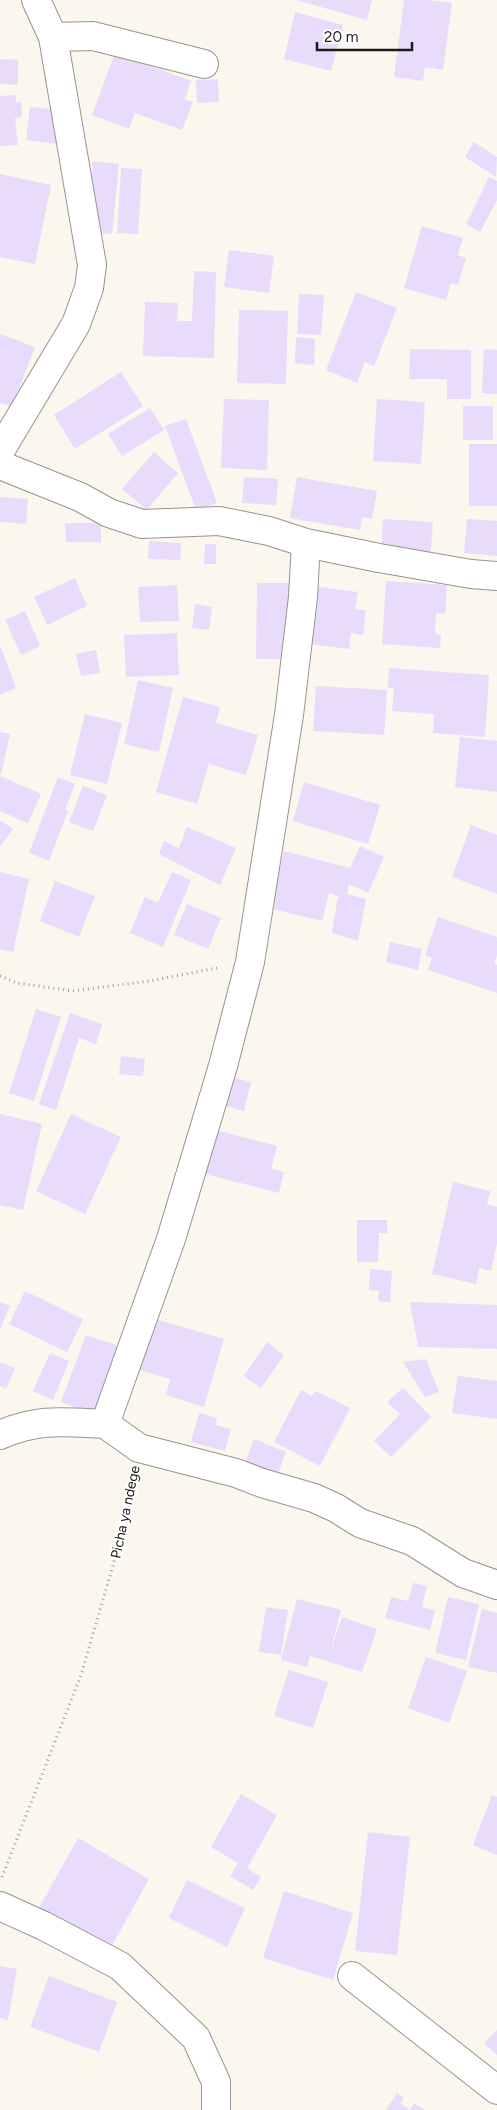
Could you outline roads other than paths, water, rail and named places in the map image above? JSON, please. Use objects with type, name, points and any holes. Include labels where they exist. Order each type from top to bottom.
[{"type":"street","points":[[0,451],[76,324],[89,288],[92,265],[53,37],[36,0]]},
{"type":"street","points":[[53,37],[93,36],[204,64]]},
{"type":"street","points":[[0,465],[80,497],[109,513],[142,524],[219,522],[269,531],[306,543],[470,574],[497,576]]},
{"type":"street","points":[[0,1435],[27,1424],[40,1422],[104,1424],[171,1239],[223,1066],[250,962],[290,715],[303,597],[306,543]]},
{"type":"street","name":"Picha ya ndege","points":[[104,1424],[139,1448],[236,1473],[262,1483],[314,1498],[336,1508],[360,1523],[412,1541],[463,1573],[497,1584]]},
{"type":"street","points":[[0,1906],[44,1926],[120,1966],[196,2038],[216,2082],[216,2110]]},
{"type":"street","points":[[352,1976],[497,2090]]}]
